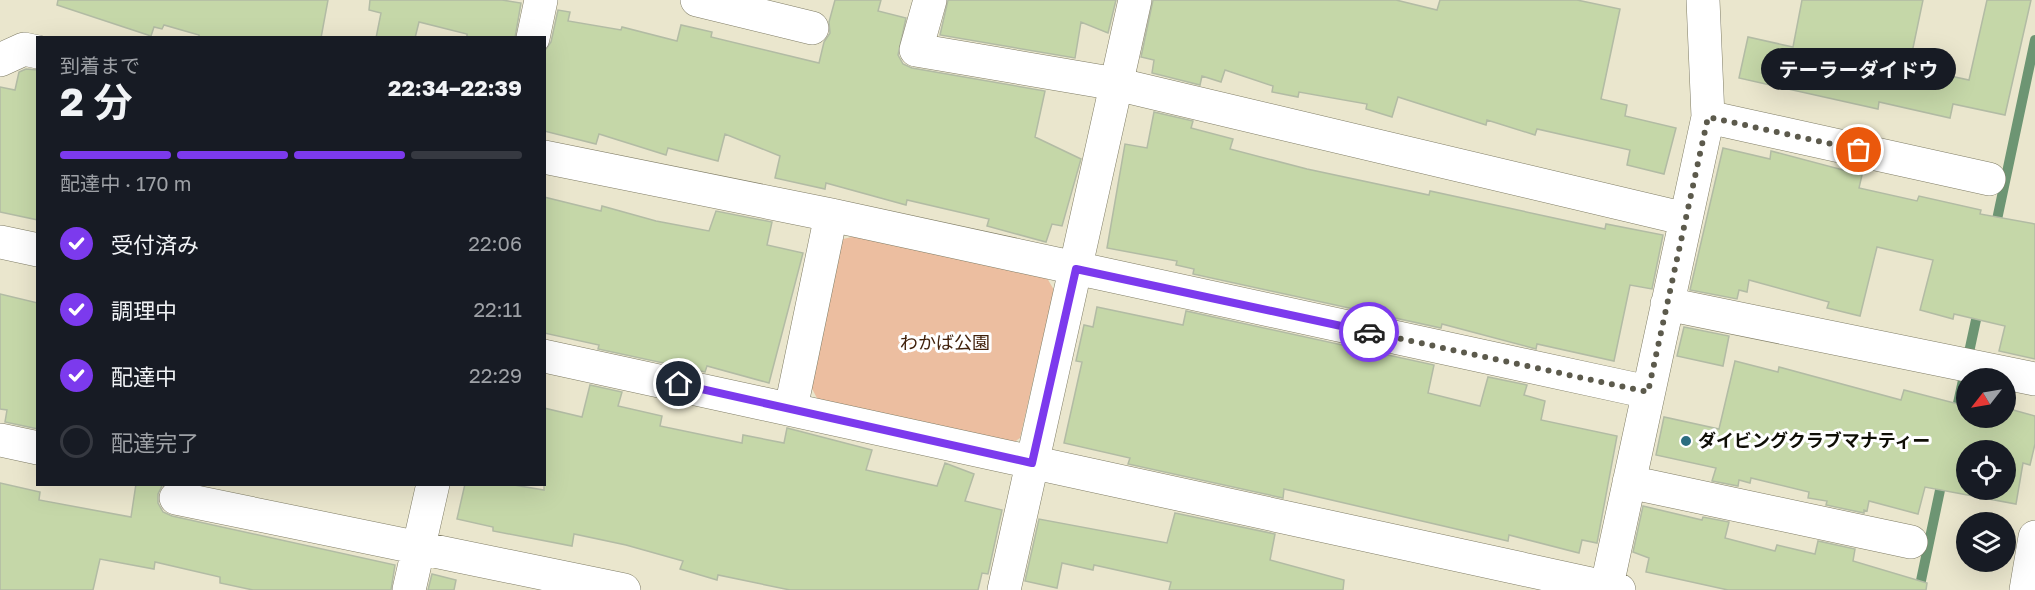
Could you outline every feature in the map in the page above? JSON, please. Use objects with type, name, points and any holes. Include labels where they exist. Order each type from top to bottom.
[{"type":"street","points":[[533,36],[541,0]]},
{"type":"street","points":[[697,0],[812,28]]},
{"type":"street","points":[[930,0],[916,50],[1116,84],[1686,219]]},
{"type":"street","points":[[1004,590],[1135,0]]},
{"type":"street","points":[[546,356],[791,408],[1610,589],[1629,483],[1708,117],[1703,0]]},
{"type":"street","points":[[0,60],[24,49],[36,52]]},
{"type":"street","points":[[1708,117],[1989,179]]},
{"type":"street","points":[[546,157],[831,215],[1648,392]]},
{"type":"street","points":[[791,408],[831,215]]},
{"type":"street","points":[[0,242],[36,250]]},
{"type":"street","points":[[1667,304],[2035,379]]},
{"type":"street","points":[[0,440],[36,448]]},
{"type":"street","points":[[1629,483],[1911,542]]},
{"type":"street","points":[[409,590],[433,486]]},
{"type":"street","points":[[176,498],[624,590]]},
{"type":"street","points":[[2026,590],[2035,537]]},
{"type":"green space","name":"わかば公園","points":[[856,236],[1047,278],[1054,290],[1020,438],[1010,445],[819,402],[808,381],[839,240]]},
{"type":"building","points":[[58,0],[328,0],[321,36],[199,36],[164,25],[162,29],[154,27],[151,36],[57,5]]},
{"type":"building","points":[[370,0],[502,0],[521,3],[515,36],[467,36],[467,34],[419,22],[416,36],[376,36],[381,13],[369,10]]},
{"type":"building","points":[[835,0],[881,0],[878,11],[906,18],[898,55],[903,64],[912,68],[1045,91],[1035,137],[1081,159],[1062,226],[1052,224],[1046,242],[987,226],[989,219],[907,200],[906,205],[826,183],[825,189],[775,178],[780,156],[725,134],[718,161],[668,148],[666,155],[599,134],[596,144],[546,132],[546,49],[551,42],[558,10],[570,12],[568,21],[621,30],[622,27],[677,41],[681,25],[712,32],[711,37],[819,63],[824,42],[830,33],[829,22]]},
{"type":"building","points":[[948,0],[1116,0],[1108,33],[1081,22],[1075,58],[940,35]]},
{"type":"building","points":[[1153,0],[1396,0],[1437,10],[1440,0],[1577,0],[1620,9],[1601,99],[1627,105],[1625,116],[1676,128],[1664,174],[1627,165],[1630,150],[1537,129],[1535,135],[1487,120],[1486,125],[1398,97],[1392,117],[1366,109],[1367,104],[1299,92],[1298,97],[1272,92],[1273,86],[1225,70],[1221,82],[1202,76],[1200,85],[1152,73],[1154,60],[1141,57]]},
{"type":"building","points":[[1802,0],[1923,0],[1909,67],[1969,80],[1987,0],[2031,0],[2005,115],[1953,104],[1950,118],[1879,102],[1878,109],[1739,78],[1748,37],[1793,47]]},
{"type":"building","points":[[26,69],[36,70],[36,220],[0,212],[0,87],[15,90],[19,72]]},
{"type":"building","points":[[1154,112],[1193,121],[1191,128],[1233,139],[1230,149],[1307,169],[1429,195],[1430,191],[1605,229],[1606,224],[1663,235],[1652,289],[1630,285],[1614,361],[1537,344],[1536,349],[1442,324],[1441,328],[1193,274],[1194,269],[1176,265],[1177,261],[1107,248],[1125,144],[1147,148]]},
{"type":"building","points":[[1723,148],[1770,159],[1771,151],[1862,175],[1859,188],[1917,201],[1919,196],[1981,210],[1980,214],[2035,224],[2035,359],[1999,351],[2005,326],[1954,314],[1953,319],[1920,310],[1933,260],[1877,247],[1860,316],[1827,308],[1829,302],[1749,280],[1747,292],[1739,290],[1737,299],[1690,290]]},
{"type":"building","points":[[546,197],[601,211],[602,206],[656,221],[709,231],[716,211],[772,222],[767,245],[803,253],[769,383],[707,366],[705,372],[598,349],[599,345],[546,333]]},
{"type":"building","points":[[0,294],[36,303],[36,429],[5,422],[7,410],[0,409]]},
{"type":"building","points":[[1097,307],[1183,325],[1186,311],[1434,365],[1428,393],[1480,406],[1488,377],[1527,385],[1524,395],[1545,401],[1541,420],[1617,436],[1597,543],[1582,540],[1579,553],[1509,535],[1508,541],[1284,489],[1283,498],[1128,464],[1130,458],[1064,443],[1082,362],[1076,361],[1084,325],[1093,327]]},
{"type":"building","points":[[1684,327],[1729,336],[1723,366],[1677,356]]},
{"type":"building","points":[[1735,361],[1778,372],[1779,367],[1901,400],[1904,390],[1956,403],[1956,428],[2016,428],[2016,411],[2035,416],[2035,444],[2030,465],[2023,463],[2016,504],[1995,500],[2016,500],[2016,440],[1956,440],[1956,493],[1925,487],[1918,514],[1869,501],[1867,511],[1864,510],[1864,513],[1826,505],[1827,501],[1808,498],[1809,492],[1751,478],[1750,483],[1739,480],[1738,486],[1712,481],[1716,468],[1656,455],[1664,417],[1719,429]]},
{"type":"building","points":[[590,385],[622,392],[618,406],[662,416],[660,426],[742,443],[743,435],[784,443],[787,428],[872,450],[866,470],[937,486],[945,463],[974,474],[965,501],[1002,510],[988,574],[982,573],[978,590],[790,590],[718,575],[717,580],[680,569],[683,561],[626,545],[574,534],[572,546],[493,531],[493,527],[457,519],[465,486],[520,486],[544,490],[546,486],[546,408],[582,417]]},
{"type":"building","points":[[0,483],[40,492],[39,500],[131,517],[136,486],[162,486],[158,494],[158,503],[163,512],[172,516],[395,565],[391,590],[253,590],[220,583],[220,577],[155,562],[154,569],[100,559],[93,590],[0,590]]},
{"type":"building","points":[[1643,506],[1702,520],[1703,517],[1729,522],[1725,538],[1775,551],[1777,545],[1815,554],[1818,541],[1855,549],[1853,561],[1927,583],[1926,590],[1728,590],[1646,572],[1649,558],[1633,552]]},
{"type":"building","points":[[1175,513],[1275,534],[1270,560],[1344,580],[1343,590],[1169,590],[1171,582],[1094,565],[1093,570],[1062,563],[1057,588],[1025,581],[1039,519],[1167,543]]},
{"type":"building","points":[[432,574],[456,580],[454,590],[428,590]]},
{"type":"waterway","points":[[1995,229],[2035,40]]},
{"type":"waterway","points":[[1955,417],[1979,306]]},
{"type":"waterway","points":[[1919,590],[1943,476]]},
{"type":"way so far","points":[[1369,332],[1648,392],[1708,117],[1859,150]]},
{"type":"place","name":"テーラーダイドウ","points":[[1859,150]]},
{"type":"place","name":"ダイビングクラブマナティー","points":[[1686,441]]},
{"type":"route","points":[[679,384],[1032,463],[1076,269],[1369,332]]}]
